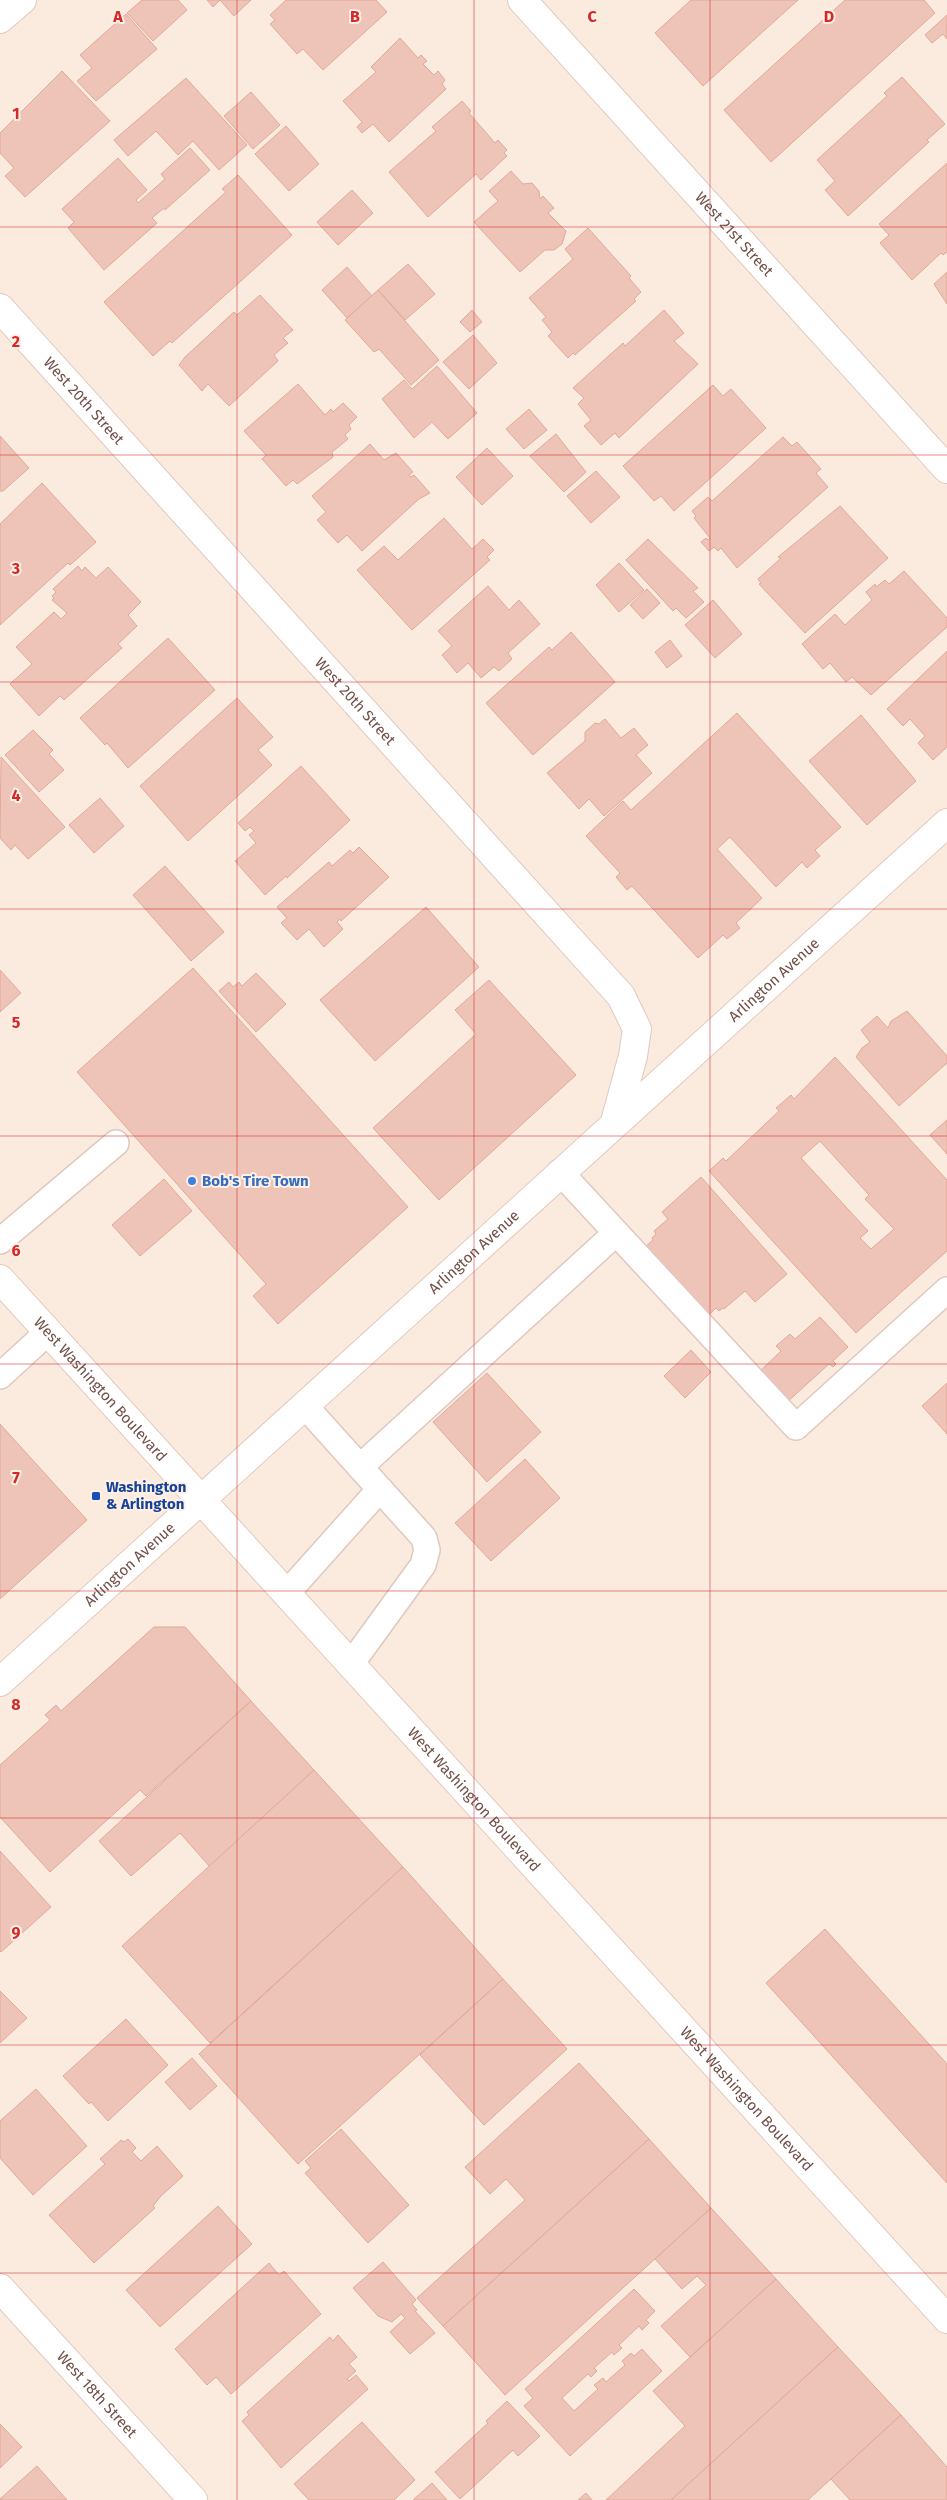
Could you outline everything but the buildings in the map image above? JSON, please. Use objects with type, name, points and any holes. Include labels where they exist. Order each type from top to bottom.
[{"type":"main road","points":[[0,19],[22,0]]},
{"type":"main road","name":"West 21st Street","points":[[522,0],[947,469]]},
{"type":"main road","name":"West 20th Street","points":[[0,308],[621,996],[637,1029],[633,1056],[615,1122]]},
{"type":"main road","name":"Arlington Avenue","points":[[0,1682],[615,1122],[947,823]]},
{"type":"main road","name":"West Washington Boulevard","points":[[0,1279],[947,2319]]},
{"type":"main road","name":"West 18th Street","points":[[0,2288],[193,2500]]},
{"type":"lane","points":[[0,1241],[116,1143]]},
{"type":"lane","points":[[560,1172],[796,1427],[947,1290]]},
{"type":"lane","points":[[360,1467],[616,1233]]},
{"type":"lane","points":[[0,1376],[48,1332]]},
{"type":"lane","points":[[305,1406],[424,1538],[427,1550],[423,1565],[351,1664]]},
{"type":"lane","points":[[287,1592],[380,1489]]},
{"type":"place","name":"Bob's Tire Town","points":[[192,1181]]},
{"type":"place","name":"Washington & Arlington","points":[[96,1496]]}]
